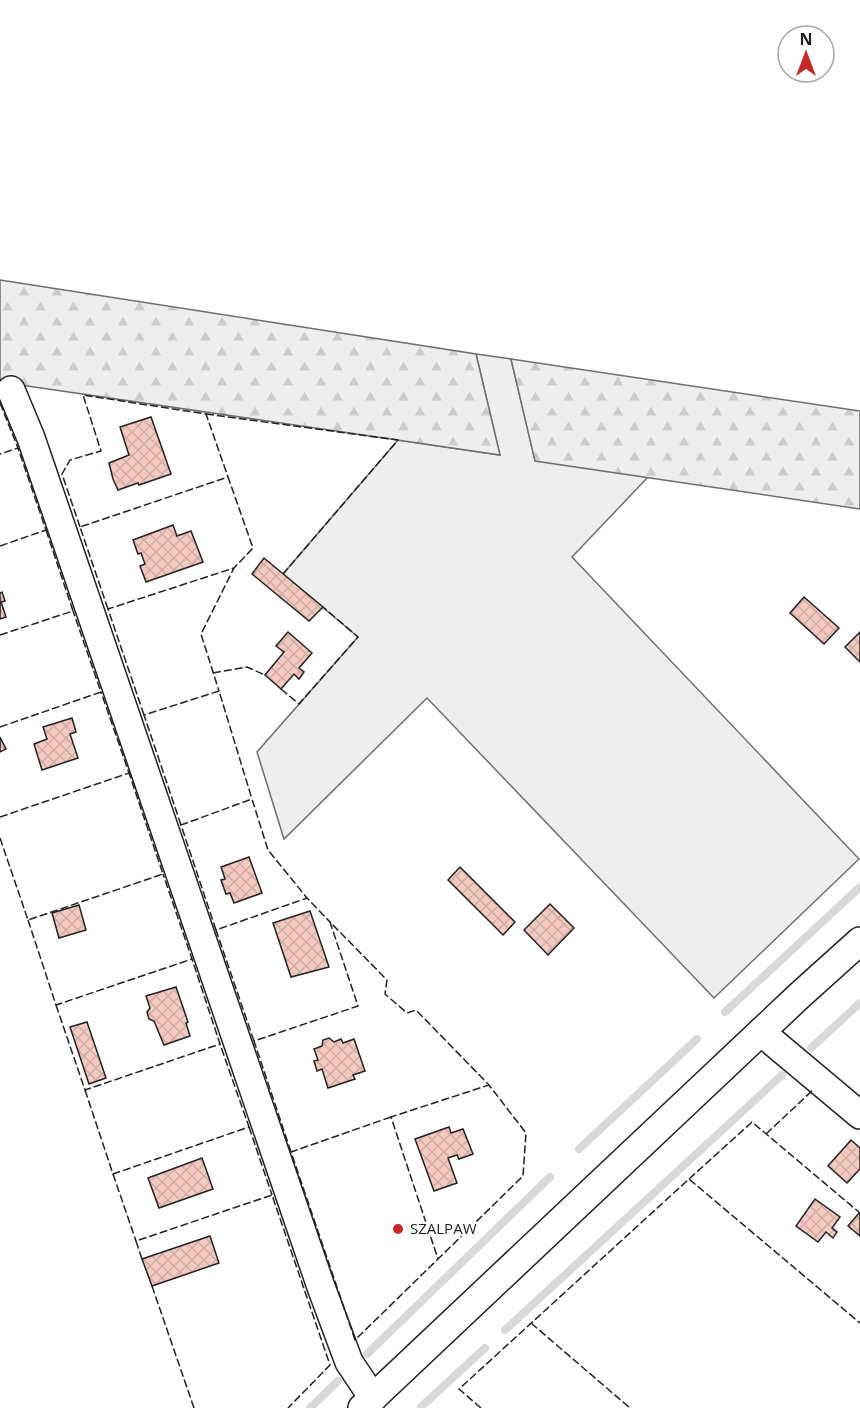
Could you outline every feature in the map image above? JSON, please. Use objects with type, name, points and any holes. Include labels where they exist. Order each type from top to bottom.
[{"type":"street","points":[[12,390],[35,450],[321,1287],[349,1362],[368,1403],[860,941]]},
{"type":"street","points":[[761,1032],[860,1115]]},
{"type":"green space","points":[[0,280],[476,354],[500,455],[0,382]]},
{"type":"green space","points":[[476,354],[511,359],[535,460],[648,477],[572,557],[859,859],[714,998],[427,698],[284,839],[257,752],[358,637],[283,574],[398,440],[500,455]]},
{"type":"green space","points":[[511,359],[860,411],[860,509],[535,461]]},
{"type":"building","points":[[151,417],[171,474],[118,490],[109,463],[129,455],[120,427]]},
{"type":"building","points":[[173,525],[177,536],[191,531],[203,562],[146,582],[140,566],[145,564],[133,540]]},
{"type":"building","points":[[264,558],[323,607],[309,621],[252,574]]},
{"type":"building","points":[[2,592],[5,601],[1,602],[6,617],[0,619],[0,593]]},
{"type":"building","points":[[804,597],[839,628],[824,644],[790,613]]},
{"type":"building","points":[[288,632],[312,653],[299,668],[304,672],[299,679],[294,674],[281,689],[265,675],[284,652],[276,646]]},
{"type":"building","points":[[860,632],[860,662],[845,647]]},
{"type":"building","points":[[72,718],[76,732],[70,734],[78,758],[42,770],[34,744],[47,739],[43,727]]},
{"type":"building","points":[[0,737],[6,749],[0,752]]},
{"type":"building","points":[[249,857],[262,893],[234,903],[230,893],[226,894],[221,880],[225,879],[221,867]]},
{"type":"building","points":[[460,867],[515,922],[503,935],[448,880]]},
{"type":"building","points":[[550,904],[574,928],[548,955],[524,930]]},
{"type":"building","points":[[79,905],[86,930],[59,938],[52,913]]},
{"type":"building","points":[[310,911],[329,967],[291,977],[273,923]]},
{"type":"building","points":[[176,987],[188,1022],[186,1023],[190,1036],[164,1045],[154,1021],[149,1019],[147,1012],[150,1008],[146,996]]},
{"type":"building","points":[[87,1022],[106,1078],[89,1084],[70,1027]]},
{"type":"building","points":[[329,1038],[334,1042],[341,1039],[343,1043],[354,1039],[365,1071],[353,1075],[355,1079],[328,1088],[322,1069],[317,1071],[314,1061],[318,1060],[314,1049],[322,1046],[323,1040]]},
{"type":"building","points":[[449,1127],[451,1133],[463,1129],[473,1154],[459,1159],[457,1155],[448,1158],[457,1183],[434,1191],[415,1139]]},
{"type":"building","points":[[851,1140],[860,1148],[860,1169],[847,1183],[828,1166]]},
{"type":"building","points":[[202,1158],[213,1189],[159,1208],[148,1178]]},
{"type":"building","points":[[815,1199],[840,1217],[832,1228],[837,1232],[833,1238],[826,1232],[818,1242],[796,1226]]},
{"type":"building","points":[[860,1214],[860,1236],[848,1226]]},
{"type":"building","points":[[210,1236],[219,1263],[152,1286],[142,1259]]},
{"type":"waterway","points":[[725,1012],[860,887]]},
{"type":"waterway","points":[[811,1048],[860,1003]]},
{"type":"waterway","points":[[579,1149],[697,1039]]},
{"type":"waterway","points":[[505,1330],[782,1075]]},
{"type":"waterway","points":[[367,1354],[550,1177]]},
{"type":"waterway","points":[[421,1407],[485,1348]]},
{"type":"waterway","points":[[310,1408],[338,1381]]},
{"type":"fence","points":[[80,527],[62,474],[70,460],[101,451],[83,395],[206,414],[228,477]]},
{"type":"fence","points":[[0,403],[18,448],[0,454]]},
{"type":"fence","points":[[206,414],[398,440],[283,574]]},
{"type":"fence","points":[[0,546],[46,530],[18,448]]},
{"type":"fence","points":[[108,609],[80,527],[228,477],[253,548],[234,568]]},
{"type":"fence","points":[[0,635],[73,611],[46,530]]},
{"type":"fence","points":[[144,715],[108,609],[234,568],[201,634],[219,691]]},
{"type":"fence","points":[[281,689],[299,704],[358,637],[323,607]]},
{"type":"fence","points":[[0,727],[101,692],[73,611]]},
{"type":"fence","points":[[213,673],[247,667],[265,675]]},
{"type":"fence","points":[[181,825],[144,715],[219,691],[252,799]]},
{"type":"fence","points":[[0,817],[129,773],[101,692]]},
{"type":"fence","points":[[0,838],[28,920],[163,874],[129,773]]},
{"type":"fence","points":[[216,930],[181,825],[252,799],[268,850],[307,898]]},
{"type":"fence","points":[[28,920],[56,1005],[192,959],[163,874]]},
{"type":"fence","points":[[254,1041],[216,930],[307,898],[330,922]]},
{"type":"fence","points":[[291,1152],[254,1041],[358,1006],[330,922],[387,980],[385,994],[407,1013],[416,1010],[489,1085],[526,1133],[523,1176],[438,1259],[391,1117],[489,1085]]},
{"type":"fence","points":[[56,1005],[85,1090],[220,1044],[192,959]]},
{"type":"fence","points":[[85,1090],[113,1174],[249,1127],[220,1044]]},
{"type":"fence","points":[[766,1134],[814,1089]]},
{"type":"fence","points":[[391,1117],[291,1152],[355,1340],[438,1259]]},
{"type":"fence","points":[[689,1179],[752,1122],[860,1213]]},
{"type":"fence","points":[[249,1127],[272,1195]]},
{"type":"fence","points":[[113,1174],[136,1241]]},
{"type":"fence","points":[[481,1408],[459,1389],[689,1179],[860,1323]]},
{"type":"fence","points":[[142,1259],[136,1241],[272,1195],[330,1365],[288,1408]]},
{"type":"fence","points":[[152,1286],[194,1408]]},
{"type":"fence","points":[[531,1323],[630,1408]]},
{"type":"place","name":"SZALPAW","points":[[398,1229]]}]
